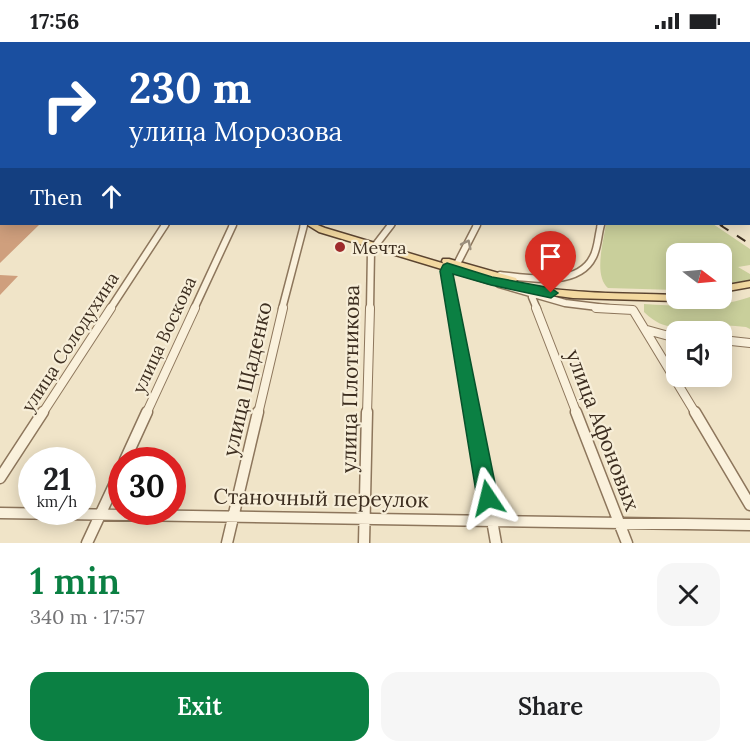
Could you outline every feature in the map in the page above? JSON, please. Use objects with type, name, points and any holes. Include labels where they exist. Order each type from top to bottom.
[{"type":"main road","points":[[312,225],[322,230],[457,264],[492,278],[573,290],[666,293]]},
{"type":"main road","points":[[321,225],[447,268],[492,278],[573,295],[666,298]]},
{"type":"main road","points":[[732,287],[750,284]]},
{"type":"main road","points":[[732,292],[750,289]]},
{"type":"street","name":"улица Солодухина","points":[[0,478],[165,225]]},
{"type":"street","name":"улица Воскова","points":[[131,447],[233,225]]},
{"type":"street","name":"улица Щаденко","points":[[227,543],[304,225]]},
{"type":"street","points":[[377,243],[391,225]]},
{"type":"street","points":[[457,264],[476,225]]},
{"type":"street","points":[[492,278],[551,278],[578,273],[593,258],[601,225]]},
{"type":"street","name":"улица Плотникова","points":[[364,543],[371,251],[377,243]]},
{"type":"street","points":[[447,268],[496,543]]},
{"type":"street","points":[[492,278],[532,297],[574,306],[633,310],[750,506]]},
{"type":"street","name":"улица Афоновых","points":[[532,297],[627,543]]},
{"type":"street","points":[[647,330],[666,335]]},
{"type":"street","points":[[732,341],[750,342]]},
{"type":"street","points":[[87,543],[108,497]]},
{"type":"street","name":"Станочный переулок","points":[[0,513],[750,525]]},
{"type":"green space","points":[[606,225],[714,225],[750,249],[750,265],[738,267],[750,274],[750,280],[732,284],[732,243],[666,243],[666,290],[608,288],[601,275],[600,266]]},
{"type":"green space","points":[[750,297],[750,329],[732,326],[732,321],[666,321],[666,325],[652,319],[644,312],[644,304],[666,305],[666,309],[732,309],[732,302]]},
{"type":"building","points":[[0,225],[39,225],[0,263]]},
{"type":"building","points":[[0,275],[18,276],[0,295]]},
{"type":"railway","points":[[720,225],[750,244]]},
{"type":"place","name":"Мечта","points":[[340,247]]},
{"type":"route","points":[[488,498],[446,271],[447,268],[491,281],[551,293]]}]
